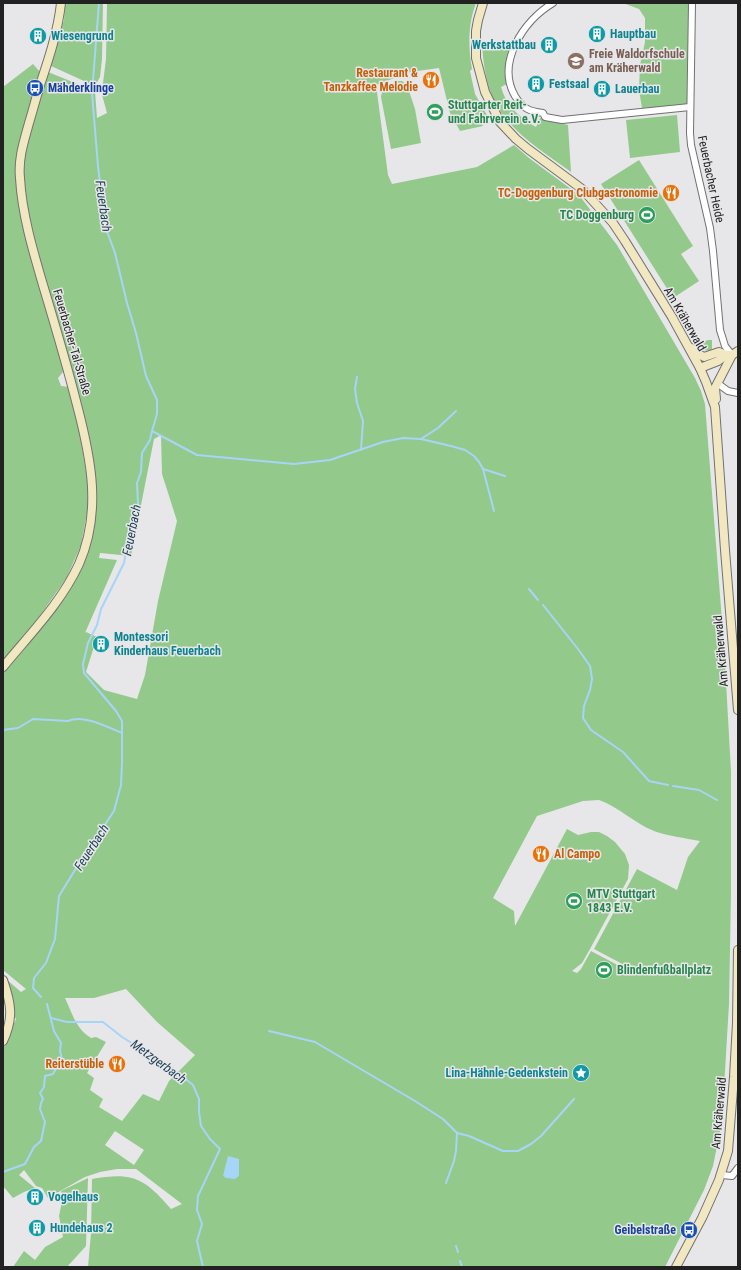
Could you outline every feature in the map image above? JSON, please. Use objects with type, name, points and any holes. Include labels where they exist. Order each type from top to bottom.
[{"type":"main road","name":"Feuerbacher-Tal-Straße","points":[[3,667],[52,608],[72,578],[84,552],[92,514],[93,496],[90,468],[82,422],[68,368],[34,252],[22,199],[20,177],[22,148],[56,34],[61,3]]},
{"type":"main road","name":"Am Kräherwald","points":[[483,3],[476,31],[476,58],[484,92],[500,122],[528,149],[582,189],[604,212],[625,241],[689,347],[706,382],[714,405],[724,550],[738,710]]},
{"type":"main road","points":[[689,347],[704,357],[719,352],[732,354]]},
{"type":"main road","points":[[700,368],[732,354]]},
{"type":"main road","points":[[714,405],[716,398],[714,390],[732,354]]},
{"type":"main road","points":[[706,382],[711,385],[717,383]]},
{"type":"main road","name":"Am Kräherwald","points":[[676,1267],[702,1218],[722,1175],[728,1151],[737,1023],[738,950]]},
{"type":"main road","points":[[3,980],[9,999],[11,1015],[10,1024],[3,1041]]},
{"type":"street","points":[[553,3],[541,11],[526,27],[515,45],[509,64],[510,84],[513,92],[517,99],[529,111],[542,113],[545,118],[562,120],[690,107]]},
{"type":"street","name":"Feuerbacher Heide","points":[[692,3],[690,107],[691,145],[706,209],[713,251],[720,330],[725,346],[732,354]]},
{"type":"street","points":[[717,383],[728,392],[738,393]]},
{"type":"street","points":[[722,1175],[732,1176],[738,1168]]},
{"type":"green space","points":[[65,3],[103,3],[102,59],[100,77],[95,86],[51,66],[64,20]]},
{"type":"green space","points":[[107,3],[476,3],[470,27],[469,44],[472,69],[470,71],[475,94],[487,115],[479,119],[483,126],[460,131],[450,113],[439,68],[410,72],[376,85],[388,175],[392,184],[477,167],[514,145],[579,195],[617,245],[695,378],[705,404],[724,646],[731,771],[729,1004],[722,1122],[713,1166],[704,1190],[665,1267],[88,1267],[91,1233],[92,1179],[118,1176],[128,1177],[145,1184],[153,1190],[171,1209],[182,1204],[136,1169],[117,1169],[100,1172],[85,1177],[48,1198],[42,1188],[36,1186],[24,1170],[19,1175],[35,1188],[13,1198],[3,1186],[3,1049],[16,1019],[14,1016],[12,997],[6,979],[21,992],[26,989],[3,970],[3,671],[38,629],[72,582],[86,558],[94,519],[87,429],[76,384],[36,247],[26,204],[22,177],[24,152],[48,72],[95,91],[97,118],[107,113],[101,91],[106,59]],"holes":[[[161,435],[162,474],[177,521],[158,601],[145,675],[137,699],[104,690],[86,672],[97,637],[86,632],[85,633],[117,560],[99,558],[100,553],[131,556],[154,439]],[[599,800],[654,831],[670,836],[700,841],[688,857],[677,890],[637,869],[594,949],[628,967],[627,970],[591,951],[581,969],[577,973],[572,971],[582,963],[628,879],[629,865],[625,854],[615,842],[607,836],[599,832],[578,835],[567,829],[515,926],[514,911],[493,898],[537,816],[583,801]],[[126,989],[157,1022],[195,1055],[169,1081],[159,1101],[143,1094],[122,1121],[99,1107],[103,1099],[90,1090],[94,1078],[87,1073],[106,1042],[96,1037],[91,1038],[82,1030],[75,1020],[65,998],[94,998]],[[115,1131],[144,1150],[134,1165],[105,1145]]]},
{"type":"green space","points":[[623,3],[690,3],[689,106],[642,108],[639,90],[640,65],[645,42],[645,18],[639,9]]},
{"type":"green space","points":[[482,45],[509,50],[505,71],[507,84],[501,87],[506,99],[519,115],[536,127],[540,118],[568,125],[571,172],[534,146],[512,126],[503,115],[489,88],[484,67]]},
{"type":"green space","points":[[33,64],[40,72],[18,150],[17,176],[64,368],[63,372],[58,378],[61,386],[70,387],[78,422],[90,497],[81,545],[67,577],[37,620],[3,662],[3,87]]},
{"type":"green space","points":[[397,81],[402,81],[407,85],[415,109],[421,143],[391,149],[381,97],[382,92]]},
{"type":"green space","points":[[677,115],[680,152],[630,158],[626,120]]},
{"type":"green space","name":"TC Doggenburg","points":[[639,160],[693,246],[681,254],[699,281],[673,298],[601,184]]},
{"type":"green space","points":[[712,340],[712,349],[709,351],[701,349],[698,344]]},
{"type":"green space","points":[[88,1178],[86,1246],[67,1267],[13,1267],[24,1251],[35,1260],[45,1247],[63,1237],[59,1216],[63,1197],[61,1191]]},
{"type":"water","points":[[228,1156],[239,1159],[239,1176],[235,1179],[226,1178],[223,1176]]},
{"type":"waterway","name":"Feuerbach","points":[[41,997],[33,988],[34,978],[46,963],[55,939],[59,896],[78,865],[88,855],[98,835],[114,811],[121,785],[122,721],[116,711],[84,673],[83,664],[88,643],[97,625],[101,609],[124,563],[132,517],[138,504],[137,483],[141,472],[142,453],[150,440],[157,414],[157,400],[146,376],[115,253],[105,226],[92,93],[99,3]]},
{"type":"waterway","points":[[79,89],[92,93]]},
{"type":"waterway","points":[[357,377],[355,389],[357,403],[363,421],[361,450]]},
{"type":"waterway","points":[[421,439],[438,428],[456,411]]},
{"type":"waterway","points":[[152,431],[197,455],[294,464],[330,460],[383,442],[403,438],[421,439],[451,446],[465,450],[474,456],[479,462],[483,469],[494,511]]},
{"type":"waterway","points":[[483,469],[505,476]]},
{"type":"waterway","points":[[529,589],[538,600]]},
{"type":"waterway","points":[[543,605],[590,666],[592,679],[590,690],[584,706],[583,718],[591,730],[623,752],[649,781],[668,785]]},
{"type":"waterway","points":[[3,730],[18,728],[33,719],[68,721],[81,719],[95,722],[122,733]]},
{"type":"waterway","points":[[673,786],[699,790],[717,800]]},
{"type":"waterway","points":[[3,1172],[25,1164],[34,1147],[41,1141],[45,1122],[40,1109],[43,1099],[40,1093],[44,1087],[45,1076],[53,1074],[62,1059],[60,1051],[61,1043],[54,1031],[47,1004]]},
{"type":"waterway","name":"Metzgerbach","points":[[51,1018],[67,1022],[103,1022],[122,1037],[168,1065],[193,1085],[199,1099],[201,1126],[210,1139],[220,1149],[198,1196],[197,1210],[202,1224],[197,1241],[203,1267]]},
{"type":"waterway","points":[[269,1031],[315,1042],[415,1101],[443,1119],[457,1133],[469,1136],[503,1151],[518,1151],[531,1144],[541,1136],[574,1099]]},
{"type":"waterway","points":[[446,1183],[454,1161],[457,1133]]},
{"type":"waterway","points":[[456,1246],[458,1252]]},
{"type":"waterway","points":[[460,1261],[462,1267]]},
{"type":"place","name":"Hauptbau","points":[[597,34]]},
{"type":"place","name":"Wiesengrund","points":[[38,36]]},
{"type":"place","name":"Werkstattbau","points":[[549,45]]},
{"type":"place","name":"Freie Waldorfschule am Kräherwald","points":[[576,61]]},
{"type":"place","name":"Restaurant & Tanzkaffee Melodie","points":[[431,80]]},
{"type":"place","name":"Festsaal","points":[[536,84]]},
{"type":"place","name":"Mähderklinge","points":[[35,88]]},
{"type":"place","name":"Lauerbau","points":[[602,89]]},
{"type":"place","name":"Stuttgarter Reit- und Fahrverein e.V.","points":[[435,112]]},
{"type":"place","name":"TC-Doggenburg Clubgastronomie","points":[[671,193]]},
{"type":"place","name":"TC Doggenburg","points":[[647,215]]},
{"type":"place","name":"Montessori Kinderhaus Feuerbach","points":[[101,644]]},
{"type":"place","name":"Al Campo","points":[[541,854]]},
{"type":"place","name":"MTV Stuttgart 1843 E.V.","points":[[574,901]]},
{"type":"place","name":"Blindenfußballplatz","points":[[604,970]]},
{"type":"place","name":"Reiterstüble","points":[[117,1064]]},
{"type":"place","name":"Lina-Hähnle-Gedenkstein","points":[[581,1073]]},
{"type":"place","name":"Vogelhaus","points":[[35,1197]]},
{"type":"place","name":"Hundehaus 2","points":[[37,1228]]},
{"type":"place","name":"Geibelstraße","points":[[689,1230]]}]
